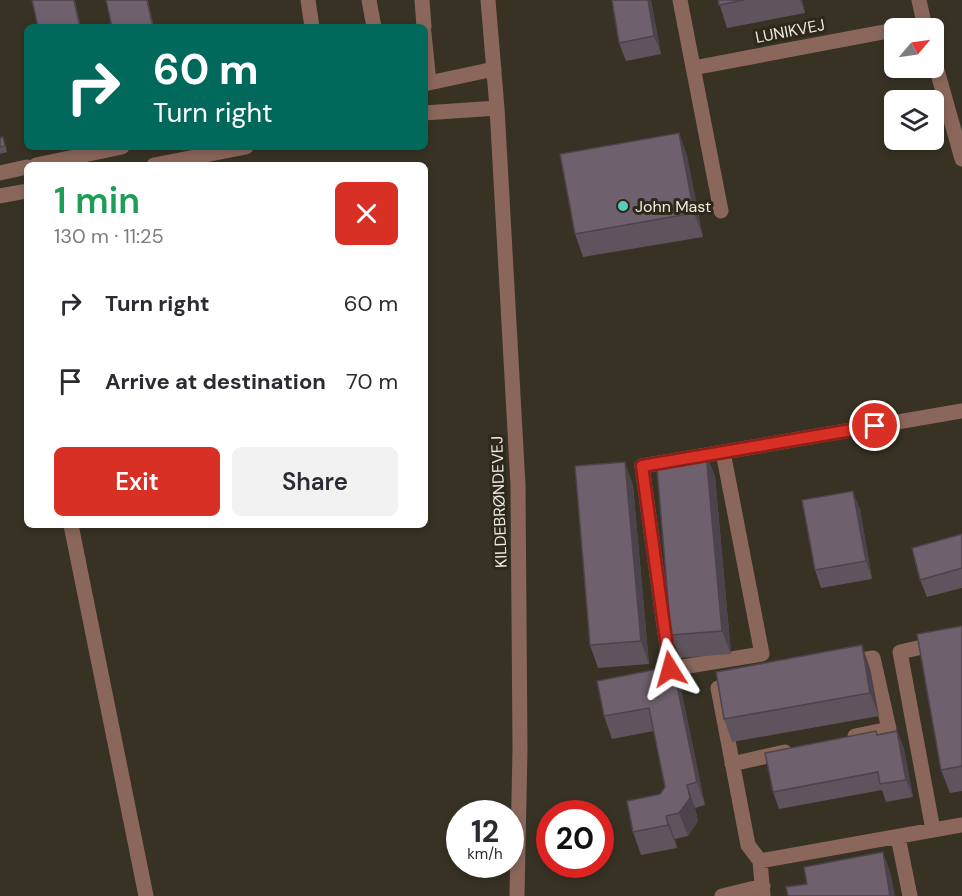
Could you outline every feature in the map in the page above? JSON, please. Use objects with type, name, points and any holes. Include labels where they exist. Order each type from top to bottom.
[{"type":"street","points":[[308,0],[312,24]]},
{"type":"street","points":[[369,0],[373,24]]},
{"type":"street","points":[[422,0],[424,24]]},
{"type":"street","name":"KILDEBRØNDEVEJ","points":[[488,0],[497,108],[518,485],[520,749],[517,896]]},
{"type":"street","points":[[680,0],[721,211]]},
{"type":"street","points":[[918,0],[923,18]]},
{"type":"street","name":"LUNIKVEJ","points":[[693,68],[884,32]]},
{"type":"street","points":[[428,83],[494,69]]},
{"type":"street","points":[[940,78],[959,135],[962,159]]},
{"type":"street","points":[[428,113],[497,108]]},
{"type":"street","points":[[50,162],[108,150]]},
{"type":"street","points":[[169,162],[231,150]]},
{"type":"street","points":[[0,172],[24,168]]},
{"type":"street","points":[[0,196],[24,192]]},
{"type":"street","points":[[723,452],[762,654],[670,669],[642,466],[723,452],[962,411]]},
{"type":"street","points":[[72,528],[146,896]]},
{"type":"street","points":[[933,830],[900,652],[962,638]]},
{"type":"street","points":[[829,666],[873,658],[889,729],[844,739]]},
{"type":"street","points":[[722,896],[763,891],[760,861],[748,845],[718,688],[751,681]]},
{"type":"street","points":[[732,764],[799,749]]},
{"type":"street","points":[[760,861],[962,825]]},
{"type":"street","points":[[898,837],[910,896]]},
{"type":"building","points":[[32,0],[74,0],[79,24],[37,24]]},
{"type":"building","points":[[106,0],[147,0],[152,24],[111,24]]},
{"type":"building","points":[[612,0],[648,0],[654,36],[619,43]]},
{"type":"building","points":[[718,0],[744,0],[719,5]]},
{"type":"building","points":[[679,133],[694,213],[575,234],[560,154]]},
{"type":"building","points":[[3,137],[5,146],[0,147],[0,138]]},
{"type":"building","points":[[706,453],[722,631],[671,635],[656,457]]},
{"type":"building","points":[[625,462],[641,641],[590,645],[575,466]]},
{"type":"building","points":[[853,491],[866,561],[815,570],[802,500]]},
{"type":"building","points":[[962,534],[962,568],[920,580],[912,548]]},
{"type":"building","points":[[962,626],[962,766],[941,770],[917,634]]},
{"type":"building","points":[[862,645],[870,693],[724,719],[716,672]]},
{"type":"building","points":[[673,666],[697,782],[687,785],[690,798],[679,813],[666,816],[668,825],[633,832],[627,801],[660,794],[665,787],[649,708],[604,716],[597,681]]},
{"type":"building","points":[[876,731],[877,735],[897,731],[906,780],[880,784],[878,772],[773,792],[765,753]]},
{"type":"building","points":[[883,852],[890,896],[788,896],[786,887],[807,884],[804,867]]},
{"type":"place","name":"John Mast","points":[[623,206]]},
{"type":"route","points":[[670,669],[642,466],[875,426]]}]
